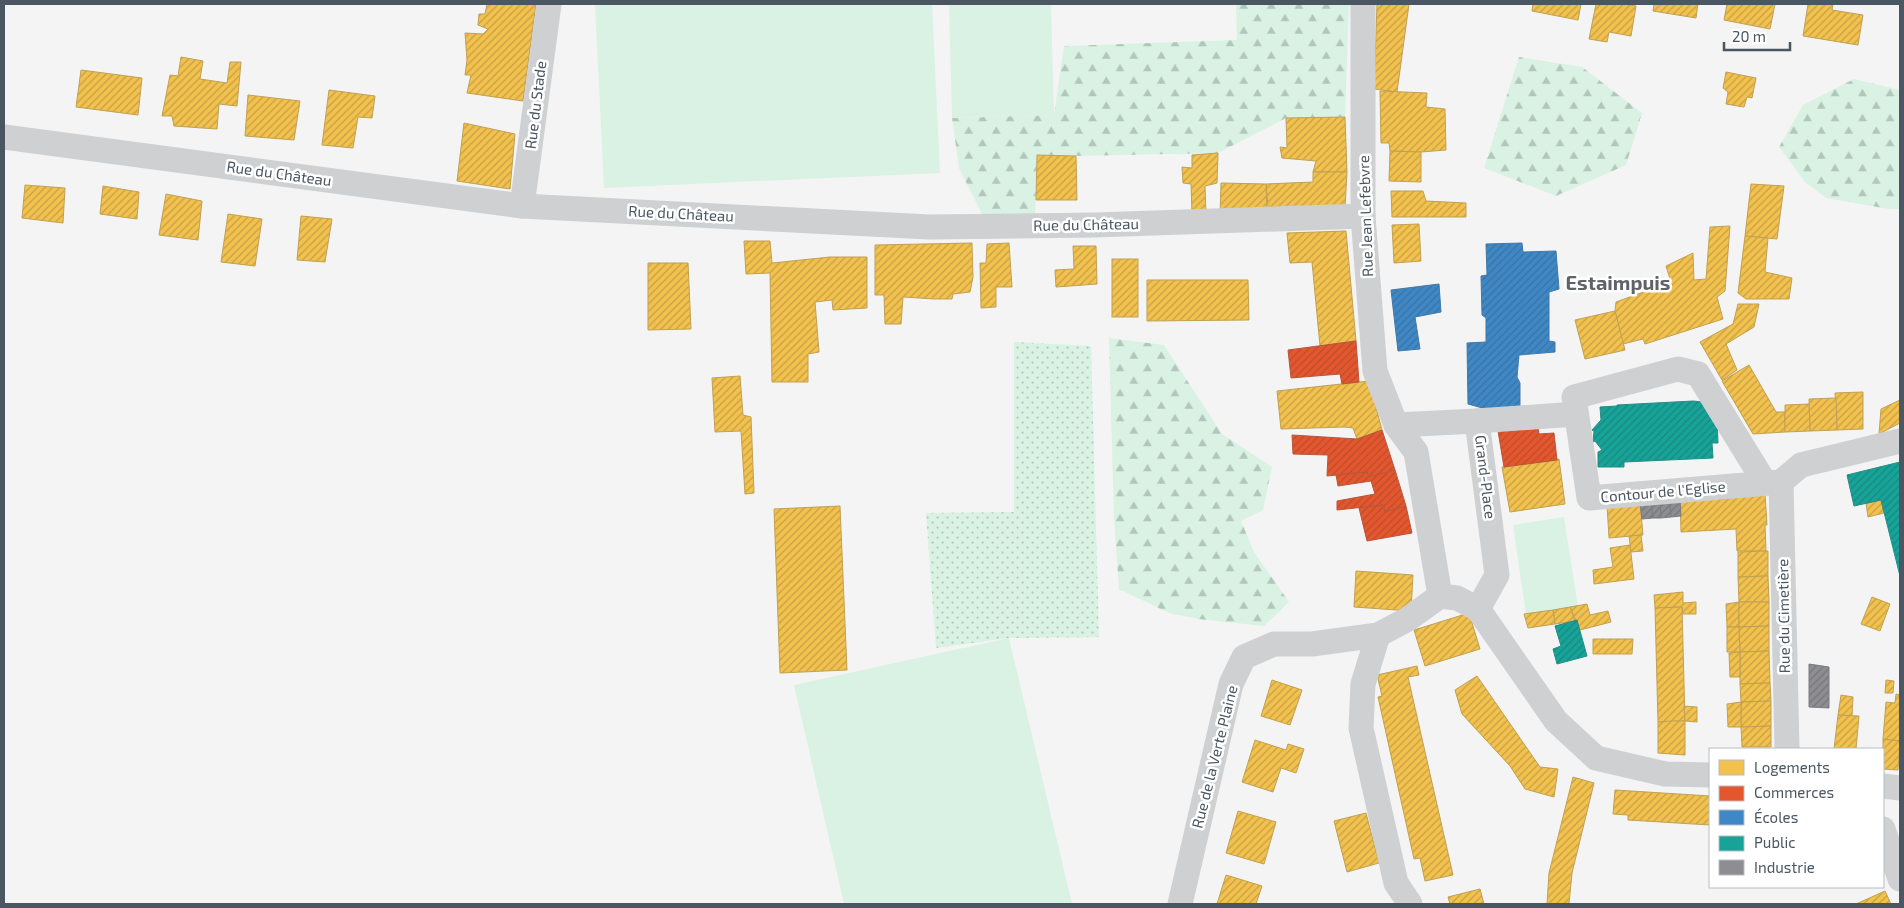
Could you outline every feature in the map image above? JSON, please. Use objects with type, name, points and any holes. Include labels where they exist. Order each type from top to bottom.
[{"type":"street","name":"Rue du Stade","points":[[522,206],[549,4]]},
{"type":"street","name":"Rue Jean Lefebvre","points":[[1363,4],[1363,216],[1375,371],[1396,425]]},
{"type":"street","name":"Rue du Château","points":[[4,136],[522,206],[929,227],[1095,225],[1363,216]]},
{"type":"street","name":"Contour de l'Eglise","points":[[1678,369],[1698,374],[1773,482],[1589,498],[1574,397],[1678,369]]},
{"type":"street","points":[[1477,421],[1576,414]]},
{"type":"street","name":"Grand-Place","points":[[1396,425],[1477,421],[1497,575],[1478,609]]},
{"type":"street","points":[[1396,425],[1416,452],[1440,596],[1457,598],[1478,609],[1556,720],[1596,758],[1665,774],[1709,775]]},
{"type":"street","points":[[1773,482],[1801,465],[1846,456],[1900,441]]},
{"type":"street","name":"Rue du Cimetière","points":[[1773,482],[1787,748]]},
{"type":"street","name":"Rue de la Verte Plaine","points":[[1180,904],[1231,684],[1244,657],[1274,644],[1312,644],[1378,634],[1408,619],[1440,596]]},
{"type":"street","points":[[1378,634],[1363,684],[1361,728],[1396,883],[1410,904]]},
{"type":"street","points":[[1884,786],[1900,788]]},
{"type":"street","points":[[1884,833],[1900,879]]},
{"type":"green space","points":[[595,4],[932,4],[940,173],[604,188]]},
{"type":"green space","points":[[949,4],[1051,4],[1054,115],[952,118]]},
{"type":"green space","points":[[1236,4],[1349,4],[1345,117],[1286,118],[1218,153],[1037,155],[1035,220],[984,218],[959,168],[952,118],[1054,115],[1064,46],[1237,40]]},
{"type":"green space","points":[[1519,57],[1582,67],[1642,113],[1626,165],[1556,196],[1484,168]]},
{"type":"green space","points":[[1854,79],[1900,90],[1900,209],[1889,209],[1826,198],[1805,182],[1779,147],[1803,105]]},
{"type":"green space","points":[[1109,338],[1164,345],[1222,434],[1272,467],[1263,510],[1241,521],[1254,552],[1289,602],[1264,626],[1198,619],[1169,613],[1119,589],[1114,518]]},
{"type":"green space","points":[[1014,342],[1091,346],[1099,637],[1009,638],[936,648],[926,513],[1014,512]]},
{"type":"green space","points":[[1564,517],[1578,607],[1526,615],[1513,525]]},
{"type":"green space","points":[[1009,638],[1072,904],[844,904],[794,685]]},
{"type":"building: Logements","points":[[487,4],[536,4],[523,101],[467,93],[471,75],[465,75],[467,60],[465,33],[483,34],[488,29],[478,25],[479,14],[485,14]]},
{"type":"building: Logements","points":[[1377,4],[1409,4],[1397,92],[1374,89]]},
{"type":"building: Logements","points":[[1533,4],[1581,4],[1578,20],[1532,11]]},
{"type":"building: Logements","points":[[1596,4],[1636,6],[1631,36],[1609,32],[1607,42],[1589,39]]},
{"type":"building: Logements","points":[[1654,4],[1698,4],[1696,18],[1653,11]]},
{"type":"building: Logements","points":[[1727,4],[1775,4],[1770,29],[1724,20]]},
{"type":"building: Logements","points":[[1808,4],[1833,4],[1832,10],[1863,15],[1858,45],[1803,36]]},
{"type":"building: Logements","points":[[181,57],[203,61],[200,79],[227,83],[230,62],[241,62],[237,106],[219,104],[217,129],[174,126],[172,116],[162,116],[170,75],[178,76]]},
{"type":"building: Logements","points":[[81,70],[142,78],[138,115],[76,107]]},
{"type":"building: Logements","points":[[1726,72],[1756,78],[1752,98],[1747,97],[1744,107],[1726,104],[1728,92],[1723,88]]},
{"type":"building: Logements","points":[[329,90],[375,96],[372,118],[358,117],[353,148],[322,145]]},
{"type":"building: Logements","points":[[1380,91],[1427,93],[1426,107],[1445,109],[1446,150],[1421,152],[1390,151],[1389,143],[1381,143]]},
{"type":"building: Logements","points":[[248,95],[300,101],[294,140],[245,136]]},
{"type":"building: Logements","points":[[1345,117],[1347,172],[1313,172],[1316,161],[1282,158],[1280,147],[1287,148],[1286,118]]},
{"type":"building: Logements","points":[[464,123],[515,134],[510,189],[457,181]]},
{"type":"building: Logements","points":[[1390,151],[1421,152],[1421,182],[1389,181]]},
{"type":"building: Logements","points":[[1218,153],[1217,183],[1205,186],[1206,215],[1192,214],[1191,184],[1183,183],[1182,167],[1192,168],[1192,155]]},
{"type":"building: Logements","points":[[1037,155],[1076,156],[1077,200],[1036,200]]},
{"type":"building: Logements","points":[[1313,172],[1347,172],[1345,207],[1268,207],[1266,184],[1313,182]]},
{"type":"building: Logements","points":[[1221,183],[1266,184],[1267,214],[1220,216]]},
{"type":"building: Logements","points":[[1751,184],[1784,186],[1777,239],[1745,236]]},
{"type":"building: Logements","points":[[25,185],[65,188],[63,223],[22,218]]},
{"type":"building: Logements","points":[[103,186],[139,192],[137,219],[100,214]]},
{"type":"building: Logements","points":[[1391,191],[1423,191],[1426,201],[1466,203],[1466,217],[1392,217]]},
{"type":"building: Logements","points":[[166,194],[202,201],[198,240],[159,235]]},
{"type":"building: Logements","points":[[228,214],[262,219],[255,266],[221,262]]},
{"type":"building: Logements","points":[[301,216],[332,219],[325,262],[297,260]]},
{"type":"building: Logements","points":[[1419,224],[1421,261],[1394,263],[1392,225]]},
{"type":"building: Logements","points":[[1730,226],[1725,291],[1717,297],[1723,319],[1645,344],[1643,339],[1623,344],[1615,311],[1616,302],[1671,282],[1666,266],[1693,253],[1694,280],[1706,279],[1710,227]]},
{"type":"building: Logements","points":[[1346,231],[1356,341],[1320,346],[1312,262],[1290,263],[1287,233]]},
{"type":"building: Logements","points":[[1745,236],[1768,238],[1765,272],[1792,278],[1789,299],[1746,299],[1738,293]]},
{"type":"building: Logements","points":[[744,241],[770,241],[772,263],[830,257],[867,257],[867,308],[833,310],[832,300],[815,302],[819,352],[808,354],[808,382],[772,382],[770,273],[746,274]]},
{"type":"building: Logements","points":[[972,243],[973,277],[970,292],[953,294],[952,299],[903,297],[901,324],[885,324],[884,295],[875,295],[875,245]]},
{"type":"building: Logements","points":[[1009,243],[1012,287],[996,287],[996,307],[981,308],[980,263],[986,263],[987,244]]},
{"type":"building: Logements","points":[[1073,246],[1096,246],[1097,284],[1056,287],[1055,270],[1074,269]]},
{"type":"building: Logements","points":[[1112,259],[1138,259],[1138,317],[1112,317]]},
{"type":"building: Logements","points":[[648,263],[688,263],[691,329],[648,330]]},
{"type":"building: Logements","points":[[1147,280],[1248,280],[1249,320],[1147,321]]},
{"type":"building: Logements","points":[[1738,304],[1759,304],[1754,327],[1726,344],[1737,370],[1722,380],[1700,342],[1733,324]]},
{"type":"building: Logements","points":[[1615,311],[1625,350],[1585,359],[1575,320]]},
{"type":"building: Logements","points":[[1749,365],[1776,412],[1785,412],[1785,432],[1753,434],[1722,381]]},
{"type":"building: Logements","points":[[740,376],[743,415],[751,417],[754,493],[745,494],[741,431],[715,432],[712,378]]},
{"type":"building: Logements","points":[[1369,381],[1382,430],[1357,439],[1353,428],[1281,429],[1277,391]]},
{"type":"building: Logements","points":[[1863,392],[1863,429],[1837,430],[1835,393]]},
{"type":"building: Logements","points":[[1836,398],[1837,430],[1810,431],[1809,399]]},
{"type":"building: Logements","points":[[1900,400],[1900,423],[1879,434],[1881,409]]},
{"type":"building: Logements","points":[[1809,404],[1810,431],[1785,432],[1785,405]]},
{"type":"building: Logements","points":[[1559,459],[1565,504],[1510,512],[1502,467]]},
{"type":"building: Logements","points":[[1765,493],[1766,551],[1737,551],[1736,529],[1681,532],[1680,500],[1726,499],[1726,496]]},
{"type":"building: Logements","points":[[1881,500],[1884,513],[1868,517],[1866,503]]},
{"type":"building: Logements","points":[[1640,503],[1643,535],[1609,538],[1607,505]]},
{"type":"building: Logements","points":[[840,506],[847,670],[780,673],[774,509]]},
{"type":"building: Logements","points":[[1641,535],[1643,551],[1631,552],[1629,536]]},
{"type":"building: Logements","points":[[1630,545],[1634,579],[1594,584],[1593,570],[1613,567],[1610,548]]},
{"type":"building: Logements","points":[[1768,551],[1768,576],[1738,577],[1738,552]]},
{"type":"building: Logements","points":[[1356,571],[1413,575],[1411,611],[1354,607]]},
{"type":"building: Logements","points":[[1768,576],[1769,602],[1739,602],[1738,577]]},
{"type":"building: Logements","points":[[1683,592],[1683,603],[1696,602],[1696,614],[1683,614],[1682,607],[1655,608],[1654,595]]},
{"type":"building: Logements","points":[[1872,597],[1890,604],[1880,631],[1861,624]]},
{"type":"building: Logements","points":[[1739,602],[1739,627],[1727,627],[1726,604]]},
{"type":"building: Logements","points":[[1739,602],[1769,602],[1769,626],[1739,627]]},
{"type":"building: Logements","points":[[1587,604],[1590,615],[1608,611],[1611,622],[1580,630],[1570,607]]},
{"type":"building: Logements","points":[[1570,607],[1575,621],[1555,624],[1553,610]]},
{"type":"building: Logements","points":[[1682,607],[1685,721],[1658,722],[1655,608]]},
{"type":"building: Logements","points":[[1553,610],[1555,624],[1528,628],[1524,614]]},
{"type":"building: Logements","points":[[1469,613],[1480,649],[1425,666],[1414,630]]},
{"type":"building: Logements","points":[[1769,626],[1769,651],[1740,652],[1739,627]]},
{"type":"building: Logements","points":[[1727,627],[1739,627],[1740,652],[1727,652]]},
{"type":"building: Logements","points":[[1593,639],[1633,639],[1632,654],[1593,654]]},
{"type":"building: Logements","points":[[1769,651],[1770,683],[1740,684],[1740,652]]},
{"type":"building: Logements","points":[[1740,652],[1740,677],[1730,677],[1729,653]]},
{"type":"building: Logements","points":[[1417,666],[1419,675],[1408,677],[1453,875],[1425,881],[1420,858],[1414,859],[1378,697],[1382,696],[1377,675]]},
{"type":"building: Logements","points":[[1477,676],[1540,767],[1558,769],[1554,797],[1525,789],[1510,766],[1462,714],[1455,690]]},
{"type":"building: Logements","points":[[1272,680],[1302,690],[1290,725],[1261,716]]},
{"type":"building: Logements","points":[[1886,680],[1894,681],[1893,693],[1885,693]]},
{"type":"building: Logements","points":[[1770,683],[1771,701],[1741,702],[1740,684]]},
{"type":"building: Logements","points":[[1896,694],[1900,695],[1900,741],[1883,739],[1886,702],[1895,703]]},
{"type":"building: Logements","points":[[1841,695],[1853,697],[1852,716],[1838,715]]},
{"type":"building: Logements","points":[[1771,701],[1771,726],[1741,727],[1741,702]]},
{"type":"building: Logements","points":[[1741,702],[1741,727],[1728,727],[1727,704]]},
{"type":"building: Logements","points":[[1684,706],[1697,707],[1697,722],[1685,721]]},
{"type":"building: Logements","points":[[1838,715],[1859,716],[1856,748],[1834,748]]},
{"type":"building: Logements","points":[[1685,721],[1685,755],[1658,753],[1658,722]]},
{"type":"building: Logements","points":[[1771,726],[1771,747],[1742,747],[1741,727]]},
{"type":"building: Logements","points":[[1883,739],[1900,741],[1898,770],[1884,769]]},
{"type":"building: Logements","points":[[1255,740],[1286,750],[1288,744],[1304,749],[1296,773],[1281,768],[1273,792],[1242,782]]},
{"type":"building: Logements","points":[[1573,777],[1594,783],[1572,873],[1569,904],[1547,904],[1549,873]]},
{"type":"building: Logements","points":[[1615,790],[1709,796],[1709,825],[1628,820],[1628,815],[1613,814]]},
{"type":"building: Logements","points":[[1238,811],[1276,822],[1264,864],[1226,853]]},
{"type":"building: Logements","points":[[1366,813],[1379,863],[1347,872],[1334,821]]},
{"type":"building: Logements","points":[[1226,875],[1262,886],[1256,904],[1217,904]]},
{"type":"building: Logements","points":[[1480,889],[1484,904],[1450,904],[1448,897]]},
{"type":"building: Logements","points":[[1885,891],[1891,904],[1856,904]]},
{"type":"building: Commerces","points":[[1356,341],[1359,382],[1342,384],[1340,374],[1291,378],[1288,350]]},
{"type":"building: Commerces","points":[[1537,420],[1539,434],[1554,433],[1557,460],[1504,467],[1498,431]]},
{"type":"building: Commerces","points":[[1382,430],[1395,470],[1369,477],[1367,472],[1327,476],[1328,455],[1293,454],[1292,435],[1357,439]]},
{"type":"building: Commerces","points":[[1395,470],[1406,506],[1385,512],[1383,505],[1337,510],[1337,501],[1375,494],[1371,481],[1338,486],[1336,475],[1367,472],[1369,477]]},
{"type":"building: Commerces","points":[[1383,505],[1385,512],[1406,506],[1412,533],[1367,541],[1359,508]]},
{"type":"building: Écoles","points":[[1522,243],[1523,252],[1556,251],[1559,289],[1549,292],[1549,341],[1555,342],[1555,352],[1519,355],[1517,377],[1520,383],[1520,406],[1486,409],[1468,404],[1467,343],[1486,342],[1486,318],[1482,315],[1481,276],[1487,275],[1486,244]]},
{"type":"building: Écoles","points":[[1439,284],[1441,312],[1415,317],[1420,349],[1398,351],[1391,290]]},
{"type":"building: Public","points":[[1702,402],[1709,408],[1709,417],[1717,417],[1718,443],[1712,443],[1713,458],[1624,462],[1624,467],[1598,467],[1598,452],[1602,450],[1595,441],[1593,442],[1594,431],[1592,430],[1601,420],[1600,407]]},
{"type":"building: Public","points":[[1900,462],[1900,576],[1881,500],[1854,506],[1847,475]]},
{"type":"building: Public","points":[[1577,620],[1587,656],[1557,664],[1553,649],[1561,646],[1555,626]]},
{"type":"building: Industrie","points":[[1669,500],[1680,500],[1681,516],[1671,517]]},
{"type":"building: Industrie","points":[[1669,500],[1671,517],[1661,518],[1660,501]]},
{"type":"building: Industrie","points":[[1660,501],[1661,518],[1653,518],[1651,502]]},
{"type":"building: Industrie","points":[[1651,502],[1653,518],[1642,519],[1640,503]]},
{"type":"building: Industrie","points":[[1809,664],[1829,667],[1829,708],[1809,707]]},
{"type":"district","name":"Estaimpuis","points":[[1618,283]]}]
